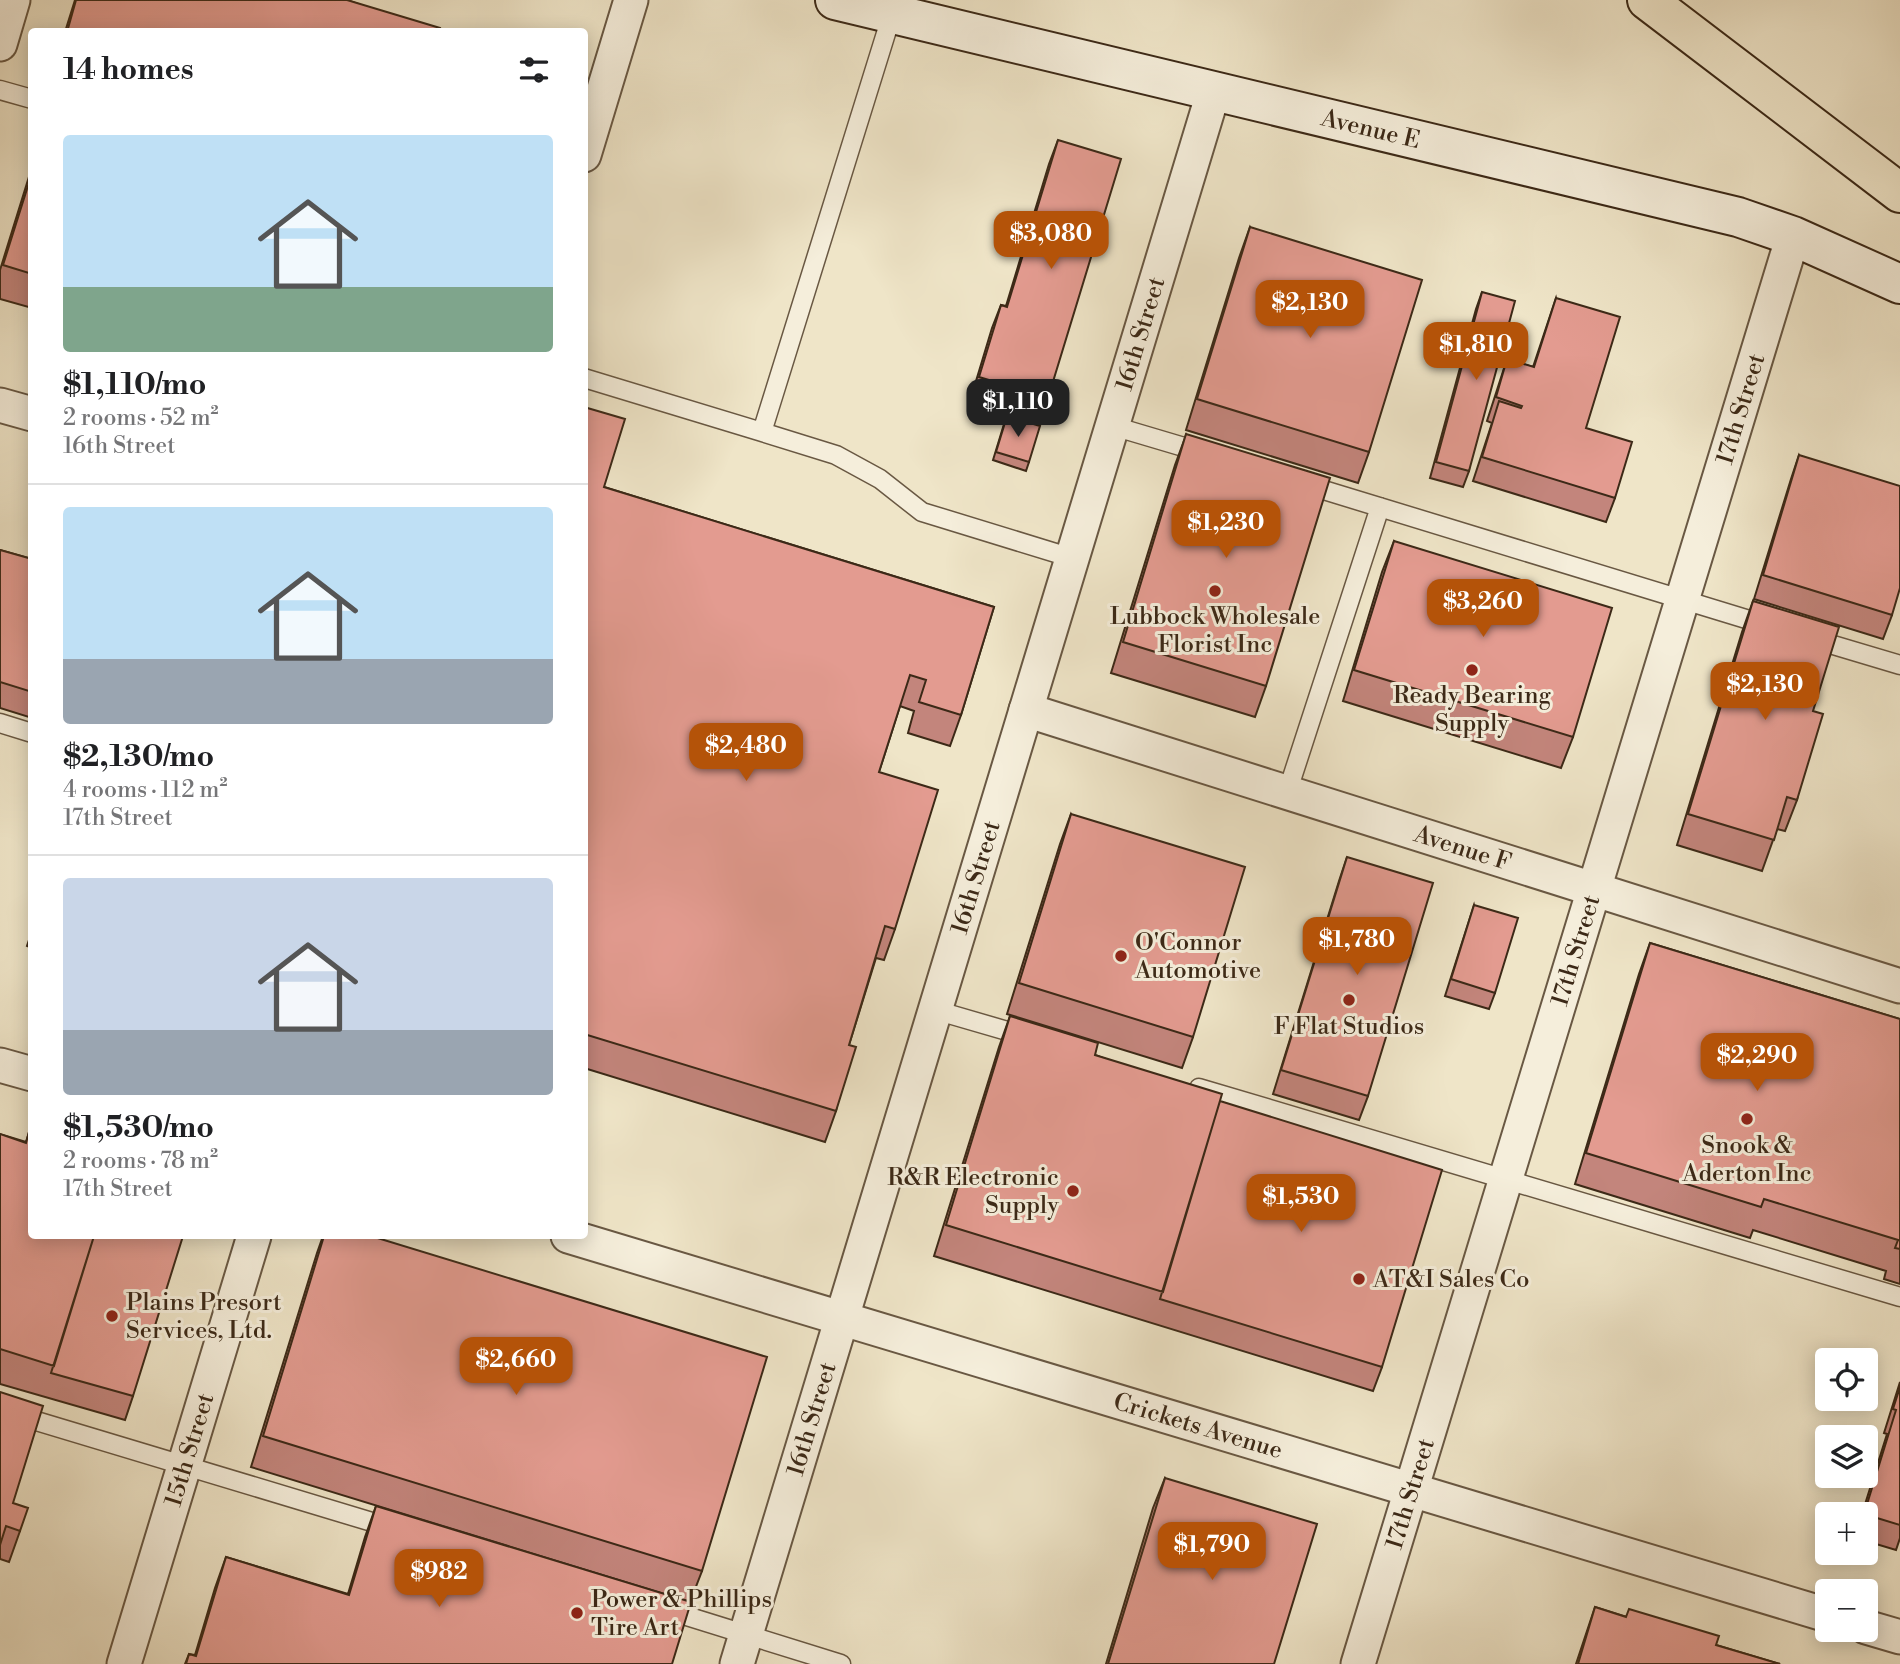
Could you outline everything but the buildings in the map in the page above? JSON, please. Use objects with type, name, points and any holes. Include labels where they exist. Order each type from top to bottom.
[{"type":"highway","points":[[1647,0],[1900,193]]},
{"type":"main road","name":"Avenue E","points":[[835,0],[1738,217],[1793,236],[1900,284]]},
{"type":"street","points":[[0,44],[13,0]]},
{"type":"street","points":[[588,142],[631,0]]},
{"type":"street","name":"16th Street","points":[[742,1649],[1214,90]]},
{"type":"street","name":"17th Street","points":[[1358,1664],[1793,236]]},
{"type":"street","points":[[0,405],[28,413]]},
{"type":"street","name":"Avenue F","points":[[1026,710],[1900,986]]},
{"type":"street","points":[[0,1065],[28,1073]]},
{"type":"street","name":"15th Street","points":[[124,1664],[253,1239]]},
{"type":"street","name":"Crickets Avenue","points":[[578,1239],[1815,1611]]},
{"type":"street","points":[[1878,1631],[1900,1637]]},
{"type":"lane","points":[[762,432],[892,14]]},
{"type":"lane","points":[[0,90],[28,99]]},
{"type":"lane","points":[[588,379],[836,455],[880,479],[922,512],[1072,558]]},
{"type":"lane","points":[[1112,425],[1220,458]]},
{"type":"lane","points":[[1287,478],[1900,665]]},
{"type":"lane","points":[[1287,793],[1380,507]]},
{"type":"lane","points":[[0,723],[28,732]]},
{"type":"lane","points":[[935,1010],[1041,1041]]},
{"type":"lane","points":[[1187,1084],[1900,1297]]},
{"type":"lane","points":[[0,1410],[411,1534]]},
{"type":"lane","points":[[652,1606],[742,1649],[841,1664]]},
{"type":"place","name":"Lubbock Wholesale Florist Inc","points":[[1215,591]]},
{"type":"place","name":"Ready Bearing Supply","points":[[1472,670]]},
{"type":"place","name":"O'Connor Automotive","points":[[1121,956]]},
{"type":"place","name":"F Flat Studios","points":[[1349,1000]]},
{"type":"place","name":"Snook & Aderton Inc","points":[[1747,1119]]},
{"type":"place","name":"R&R Electronic Supply","points":[[1073,1191]]},
{"type":"place","name":"AT&I Sales Co","points":[[1359,1279]]},
{"type":"place","name":"Plains Presort Services, Ltd.","points":[[112,1316]]},
{"type":"place","name":"Power & Phillips Tire Art","points":[[577,1613]]}]
